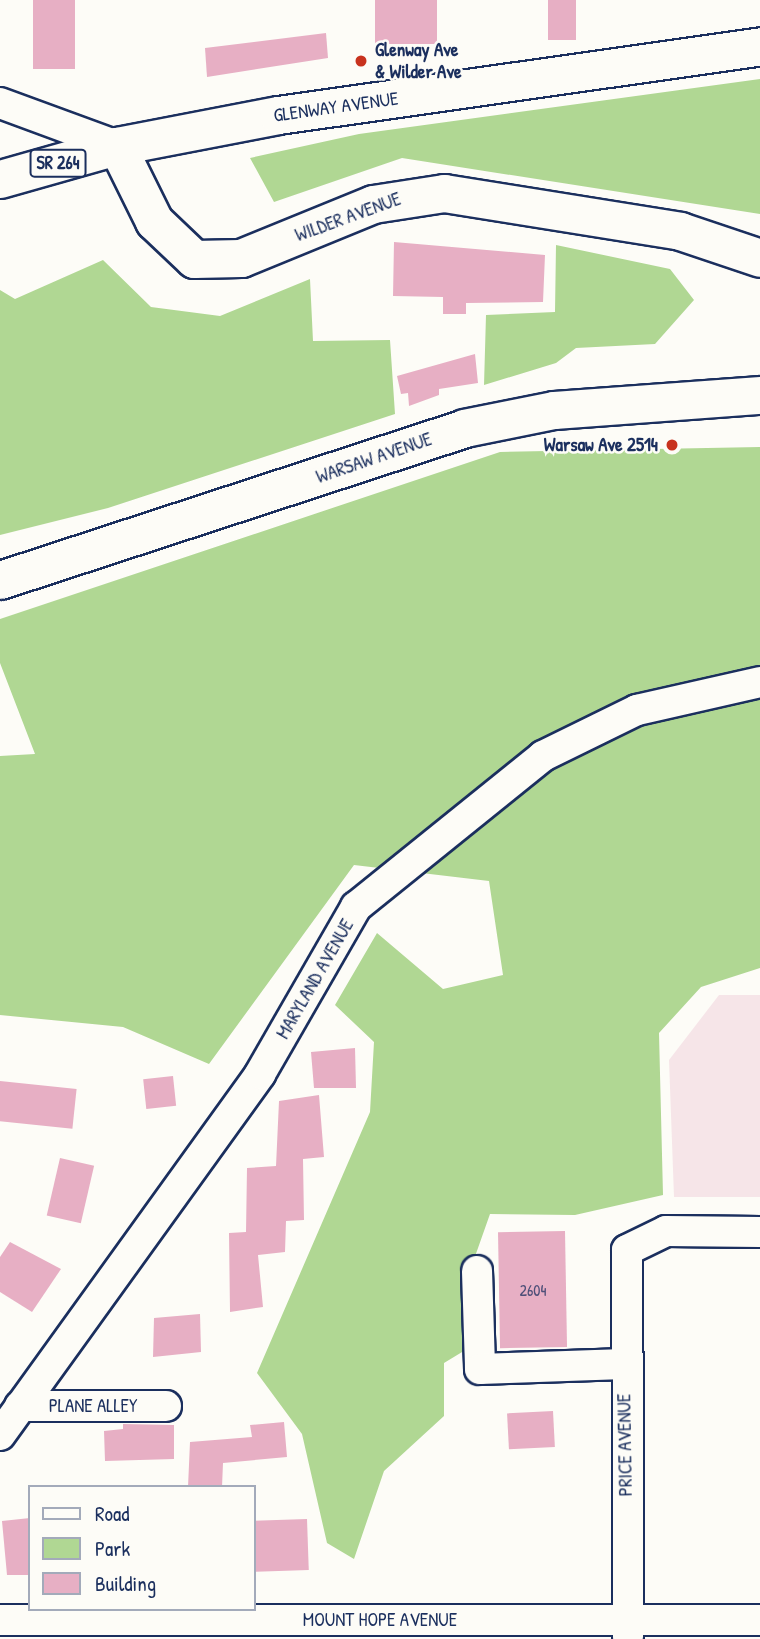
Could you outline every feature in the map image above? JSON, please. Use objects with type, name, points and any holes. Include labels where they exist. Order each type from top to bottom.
[{"type":"main road","name":"GLENWAY AVENUE","points":[[0,178],[117,146],[278,115],[760,46]]},
{"type":"main road","name":"WILDER AVENUE","points":[[117,146],[154,221],[194,258],[241,258],[373,204],[444,193],[680,231],[760,258]]},
{"type":"main road","name":"WARSAW AVENUE","points":[[0,580],[464,428],[554,410],[760,395]]},
{"type":"street","points":[[0,103],[117,146]]},
{"type":"street","name":"MARYLAND AVENUE","points":[[0,1435],[260,1074],[356,907],[543,756],[637,710],[760,682]]},
{"type":"street","name":"PRICE AVENUE","points":[[628,1629],[624,1364],[627,1250],[666,1231],[760,1232]]},
{"type":"street","points":[[477,1271],[480,1369],[624,1364]]},
{"type":"street","name":"PLANE ALLEY","points":[[20,1406],[166,1406]]},
{"type":"street","name":"MOUNT HOPE AVENUE","points":[[0,1620],[628,1629],[760,1620]]},
{"type":"shaded area","points":[[719,995],[760,995],[760,1197],[674,1197],[669,1060]]},
{"type":"green space","points":[[760,79],[760,214],[402,158],[274,202],[250,158],[359,134]]},
{"type":"green space","points":[[556,245],[670,269],[694,300],[655,344],[576,348],[556,363],[484,385],[486,315],[555,312]]},
{"type":"green space","points":[[103,260],[151,307],[220,316],[310,279],[313,341],[390,340],[395,414],[108,508],[0,535],[0,290],[15,299]]},
{"type":"green space","points":[[760,447],[760,968],[701,987],[659,1033],[663,1195],[575,1215],[490,1214],[472,1265],[472,1346],[444,1363],[444,1416],[384,1471],[354,1559],[327,1543],[302,1434],[257,1373],[370,1112],[374,1042],[335,1005],[377,933],[443,989],[503,975],[489,881],[354,865],[209,1064],[123,1027],[0,1015],[0,756],[35,754],[0,663],[0,619],[500,452]]},
{"type":"building","points":[[33,0],[75,0],[75,69],[33,69]]},
{"type":"building","points":[[375,0],[437,0],[437,44],[375,44]]},
{"type":"building","points":[[548,0],[576,0],[576,40],[548,40]]},
{"type":"building","points":[[326,33],[328,58],[207,77],[205,48]]},
{"type":"building","points":[[394,242],[545,255],[543,302],[466,303],[466,314],[443,314],[443,297],[393,296]]},
{"type":"building","points":[[475,354],[478,383],[439,389],[439,395],[409,406],[408,393],[401,394],[397,376]]},
{"type":"building","points":[[355,1048],[356,1088],[314,1088],[311,1052]]},
{"type":"building","points":[[173,1076],[176,1106],[146,1109],[143,1079]]},
{"type":"building","points":[[0,1081],[77,1089],[72,1129],[0,1121]]},
{"type":"building","points":[[319,1095],[324,1157],[303,1159],[304,1220],[286,1221],[285,1252],[258,1255],[263,1307],[230,1312],[229,1233],[246,1232],[247,1168],[276,1166],[279,1101]]},
{"type":"building","points":[[60,1158],[94,1166],[81,1223],[47,1215]]},
{"type":"building","points":[[565,1231],[567,1347],[500,1348],[498,1232]]},
{"type":"building","points":[[10,1242],[61,1269],[32,1312],[0,1292],[0,1257]]},
{"type":"building","points":[[200,1314],[201,1352],[153,1357],[154,1318]]},
{"type":"building","points":[[553,1411],[555,1447],[509,1449],[507,1413]]},
{"type":"building","points":[[284,1422],[287,1457],[223,1463],[222,1485],[188,1485],[190,1442],[252,1437],[250,1425]]},
{"type":"building","points":[[123,1424],[174,1425],[174,1459],[105,1461],[104,1431],[123,1429]]},
{"type":"building","points":[[28,1518],[28,1575],[7,1575],[2,1521]]},
{"type":"building","points":[[307,1519],[309,1570],[256,1572],[256,1521]]},
{"type":"place","name":"Glenway Ave & Wilder Ave","points":[[361,61]]},
{"type":"place","name":"Warsaw Ave 2514","points":[[672,445]]}]
